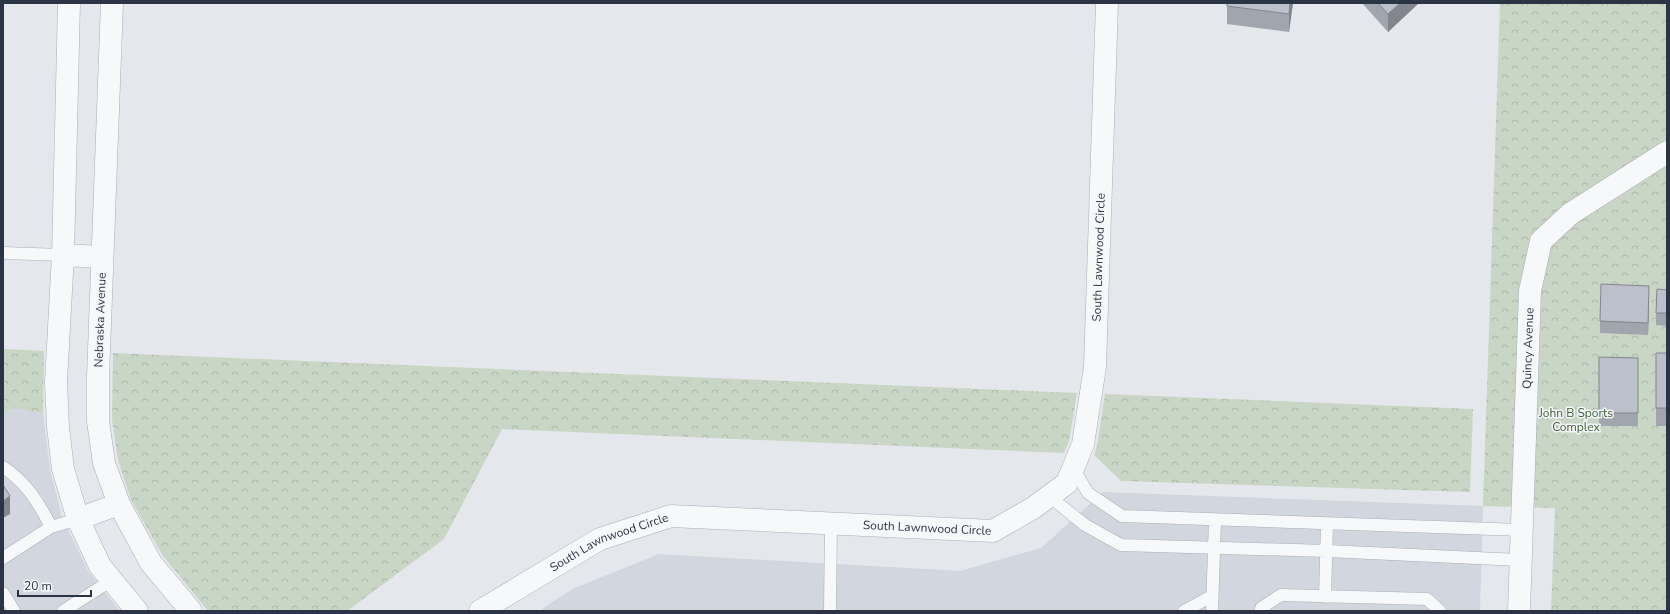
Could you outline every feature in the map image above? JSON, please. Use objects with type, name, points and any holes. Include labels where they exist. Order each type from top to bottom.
[{"type":"street","points":[[69,3],[63,255],[56,382],[58,427],[63,469],[78,519],[100,566],[137,611]]},
{"type":"street","name":"Nebraska Avenue","points":[[112,3],[102,256],[98,421],[104,463],[119,504],[151,563],[191,611]]},
{"type":"street","name":"South Lawnwood Circle","points":[[480,611],[600,539],[671,516],[992,531],[1033,508],[1067,483],[1083,444],[1095,367],[1107,3]]},
{"type":"street","name":"Quincy Avenue","points":[[1519,611],[1530,291],[1541,241],[1570,214],[1667,152]]},
{"type":"street","points":[[63,255],[102,256]]},
{"type":"street","points":[[78,519],[119,504]]},
{"type":"lane","points":[[3,253],[63,255]]},
{"type":"lane","points":[[3,467],[13,473],[36,498],[51,527]]},
{"type":"lane","points":[[1073,468],[1088,494],[1122,516],[1522,530]]},
{"type":"lane","points":[[1049,496],[1085,525],[1121,545],[1326,551],[1520,560]]},
{"type":"lane","points":[[3,558],[51,527],[78,519]]},
{"type":"lane","points":[[1212,611],[1215,520]]},
{"type":"lane","points":[[830,611],[831,524]]},
{"type":"lane","points":[[1325,596],[1327,524]]},
{"type":"lane","points":[[62,611],[112,580]]},
{"type":"lane","points":[[3,593],[14,611]]},
{"type":"lane","points":[[1261,611],[1261,608],[1281,595],[1427,599],[1440,611]]},
{"type":"lane","points":[[1184,611],[1212,596]]},
{"type":"shaded area","points":[[14,408],[43,413],[50,470],[61,512],[60,513],[88,571],[120,611],[3,611],[3,413]]},
{"type":"shaded area","points":[[1103,492],[1483,506],[1480,611],[539,611],[572,589],[659,554],[960,571],[1041,548]]},
{"type":"green space","name":"John B Sports Complex","points":[[1500,3],[1667,3],[1667,611],[1551,611],[1555,508],[1483,506]]},
{"type":"green space","points":[[3,349],[44,351],[43,413],[14,408],[3,413]]},
{"type":"green space","points":[[113,353],[1077,393],[1069,441],[1064,453],[502,429],[444,539],[347,611],[208,611],[163,556],[131,500],[118,460],[112,420]]},
{"type":"green space","points":[[1105,394],[1473,409],[1470,492],[1121,481],[1094,455],[1097,446]]},
{"type":"building","points":[[1227,3],[1290,3],[1289,14],[1227,6]]},
{"type":"building","points":[[1378,3],[1400,3],[1388,14]]},
{"type":"building","points":[[1601,284],[1649,286],[1648,323],[1600,321]]},
{"type":"building","points":[[1657,289],[1667,290],[1667,313],[1656,313]]},
{"type":"building","points":[[1656,353],[1667,353],[1667,408],[1656,408]]},
{"type":"building","points":[[1599,357],[1638,358],[1638,413],[1599,413]]},
{"type":"building","points":[[3,485],[10,496],[3,501]]}]
